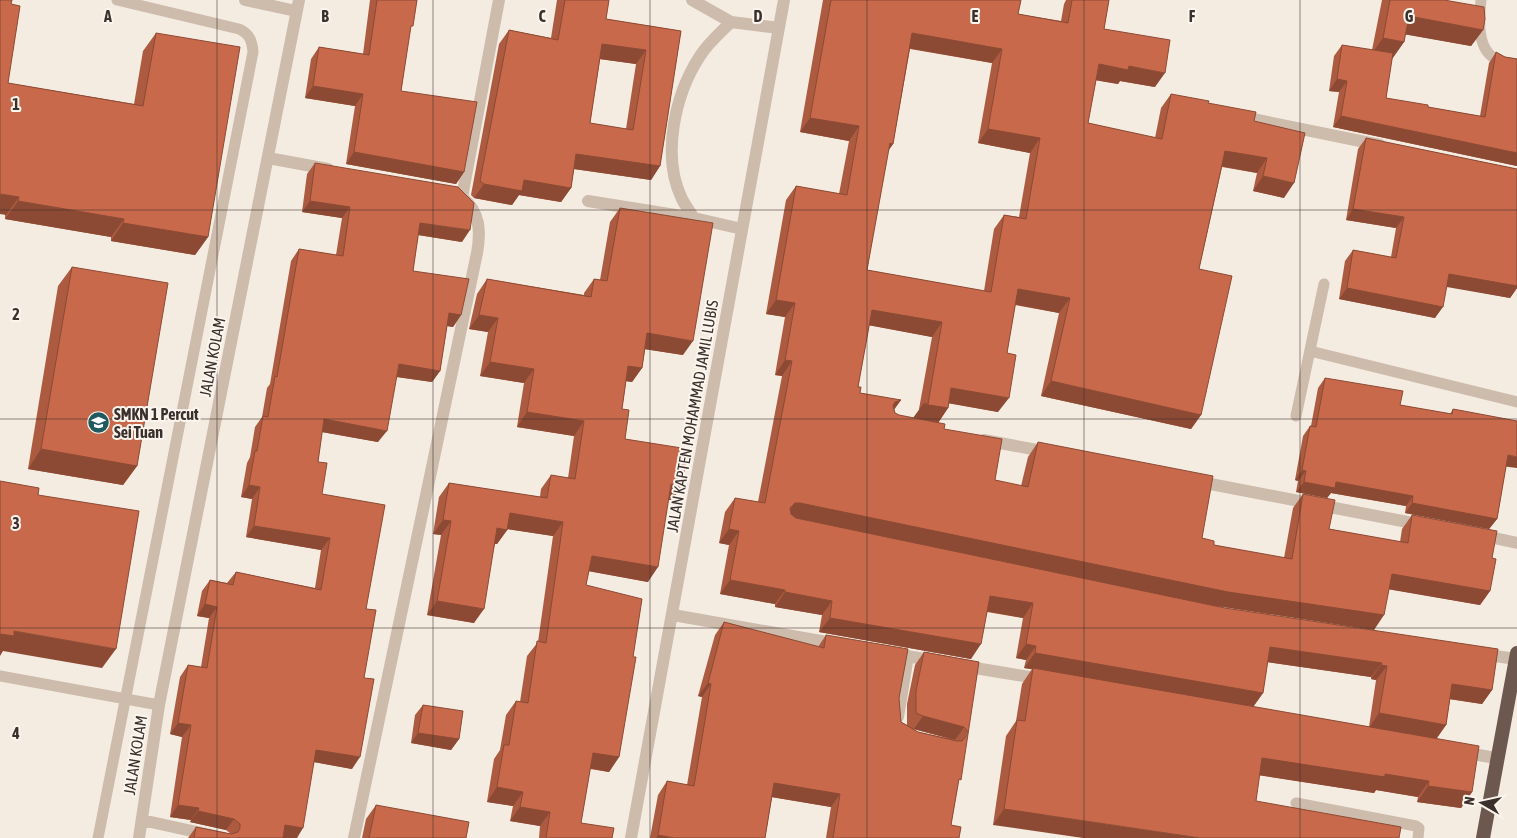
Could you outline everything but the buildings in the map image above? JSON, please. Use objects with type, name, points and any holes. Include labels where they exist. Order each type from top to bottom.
[{"type":"highway","points":[[1483,838],[1516,656]]},
{"type":"street","points":[[245,0],[298,6]]},
{"type":"street","points":[[354,838],[477,253],[479,225],[476,214],[470,204],[458,194],[499,0]]},
{"type":"street","points":[[692,0],[731,22],[779,28]]},
{"type":"street","name":"JALAN KAPTEN MOHAMMAD JAMIL LUBIS","points":[[631,838],[784,0]]},
{"type":"street","name":"JALAN KOLAM","points":[[138,838],[159,705],[298,6]]},
{"type":"street","points":[[694,218],[682,199],[676,182],[672,155],[673,126],[683,87],[692,69],[710,43],[731,22]]},
{"type":"street","points":[[1230,114],[1393,148]]},
{"type":"street","points":[[268,158],[344,171]]},
{"type":"street","points":[[588,201],[694,218],[742,229]]},
{"type":"street","points":[[969,437],[1057,454]]},
{"type":"street","points":[[1184,478],[1439,528]]},
{"type":"street","points":[[1468,533],[1517,543]]},
{"type":"street","points":[[673,614],[850,646]]},
{"type":"street","points":[[879,651],[1055,682]]},
{"type":"street","points":[[1467,652],[1516,656]]},
{"type":"street","points":[[899,731],[897,720],[898,708],[908,656]]},
{"type":"street","points":[[1447,750],[1496,758]]},
{"type":"street","points":[[142,820],[224,838]]},
{"type":"lane","points":[[98,838],[253,52],[250,37],[246,32],[239,29],[117,0]]},
{"type":"lane","points":[[1481,0],[1479,19],[1483,45],[1489,55],[1499,61],[1517,64]]},
{"type":"lane","points":[[1296,416],[1324,284]]},
{"type":"lane","points":[[1310,351],[1517,402]]},
{"type":"lane","points":[[0,676],[159,705]]},
{"type":"lane","points":[[1296,803],[1416,826],[1419,828],[1418,838]]},
{"type":"place","name":"SMKN 1 Percut Sei Tuan","points":[[98,423]]}]
